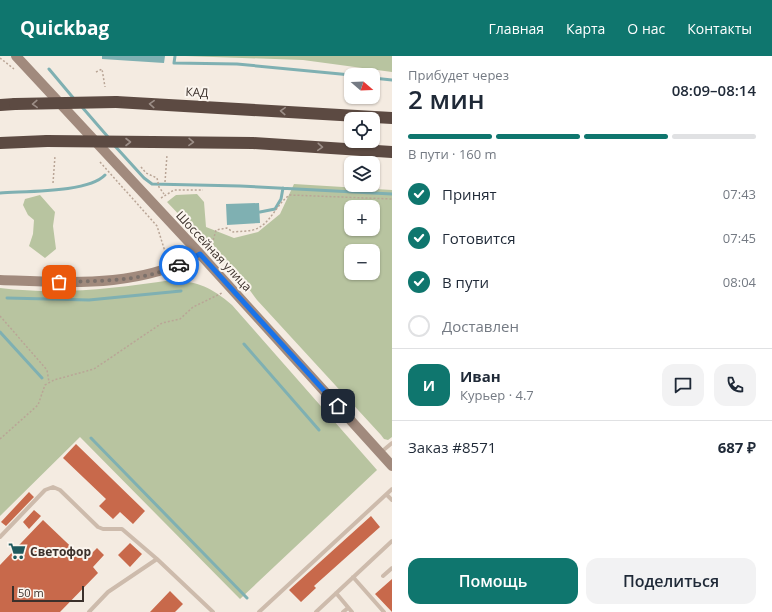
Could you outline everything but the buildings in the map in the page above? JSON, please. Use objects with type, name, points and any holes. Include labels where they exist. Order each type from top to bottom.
[{"type":"highway","name":"КАД","points":[[0,105],[116,102],[392,118]]},
{"type":"highway","points":[[0,143],[47,141],[252,143],[392,152]]},
{"type":"main road","name":"Шоссейная улица","points":[[16,56],[200,254],[392,466]]},
{"type":"main road","points":[[0,280],[59,282],[116,280],[171,269],[200,254]]},
{"type":"lane","points":[[380,453],[392,443]]},
{"type":"lane","points":[[0,537],[45,490],[53,487],[60,490],[98,527],[103,529],[122,529],[214,612]]},
{"type":"lane","points":[[259,612],[392,490]]},
{"type":"lane","points":[[387,494],[392,500]]},
{"type":"lane","points":[[316,612],[391,544]]},
{"type":"lane","points":[[89,612],[108,592],[157,559]]},
{"type":"lane","points":[[383,576],[392,568]]},
{"type":"lane","points":[[353,577],[384,612]]},
{"type":"lane","points":[[336,593],[352,612]]},
{"type":"lane","points":[[343,612],[348,608]]},
{"type":"path","points":[[0,58],[19,72]]},
{"type":"path","points":[[96,72],[102,70],[105,87]]},
{"type":"path","points":[[165,182],[167,155]]},
{"type":"path","points":[[53,183],[55,156]]},
{"type":"path","points":[[100,162],[157,226],[171,269]]},
{"type":"path","points":[[141,167],[146,173],[157,178],[158,187],[164,195]]},
{"type":"path","points":[[153,204],[164,195],[174,190],[203,190]]},
{"type":"path","points":[[200,254],[211,248],[216,230],[227,228],[233,232],[257,229],[265,223],[284,198],[290,195],[392,199]]},
{"type":"path","points":[[0,439],[38,405],[45,385],[94,370],[162,323],[180,318],[193,307],[231,289]]},
{"type":"path","points":[[0,316],[47,370],[49,383]]},
{"type":"green space","points":[[185,56],[392,56],[392,72],[380,70],[380,68],[362,68],[303,60]]},
{"type":"green space","points":[[294,184],[344,187],[344,192],[380,192],[380,189],[392,190],[392,437],[388,440],[384,439],[257,300],[246,285],[167,202],[176,195],[197,194],[204,202],[206,227],[234,238],[258,232],[280,214]]},
{"type":"green space","points":[[40,195],[55,212],[53,226],[56,249],[45,258],[29,246],[33,234],[34,220],[28,215],[23,205],[25,199]]},
{"type":"green space","points":[[172,280],[190,282],[204,286],[218,294],[232,305],[377,470],[240,599],[80,437],[0,516],[0,288],[65,291],[128,286]]},
{"type":"water","points":[[102,56],[165,56],[164,63],[102,59]]},
{"type":"water","points":[[259,203],[260,223],[227,225],[226,204]]},
{"type":"waterway","points":[[175,56],[174,63],[237,64],[344,74]]},
{"type":"waterway","points":[[49,69],[75,100]]},
{"type":"waterway","points":[[380,79],[392,80]]},
{"type":"waterway","points":[[82,107],[108,137]]},
{"type":"waterway","points":[[114,145],[144,178],[152,184],[240,186],[392,194]]},
{"type":"waterway","points":[[0,193],[71,188],[97,181],[105,175]]},
{"type":"waterway","points":[[260,212],[275,209],[281,199],[283,188]]},
{"type":"waterway","points":[[7,298],[89,300],[181,291]]},
{"type":"waterway","points":[[0,332],[42,378]]},
{"type":"waterway","points":[[244,344],[319,430]]},
{"type":"waterway","points":[[91,438],[247,598]]},
{"type":"way so far","points":[[59,282],[116,280],[156,273],[179,265]]},
{"type":"place","name":"Светофор","points":[[17,551]]},
{"type":"route","points":[[179,265],[200,254],[338,406]]}]
